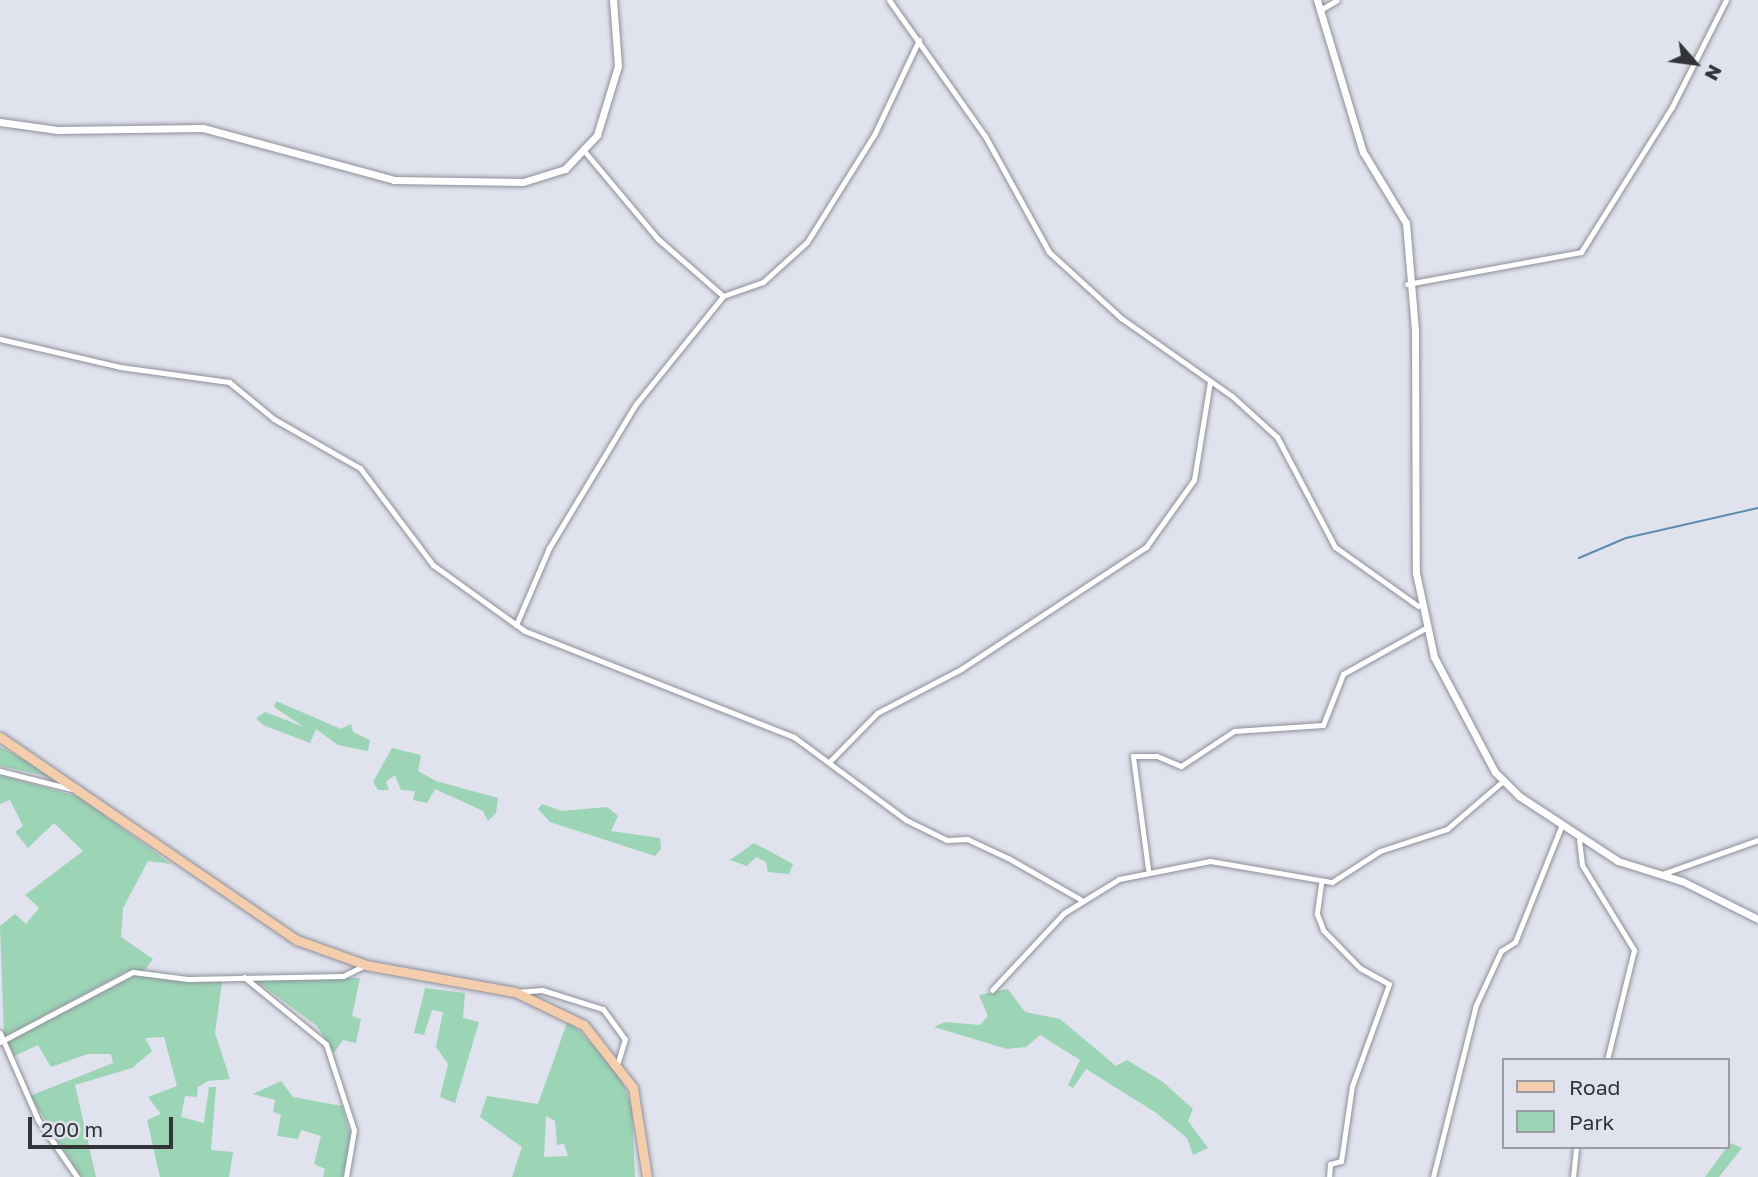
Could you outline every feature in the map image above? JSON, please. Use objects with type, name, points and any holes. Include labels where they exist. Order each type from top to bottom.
[{"type":"main road","points":[[0,737],[91,794],[247,911],[308,945],[366,965],[515,992],[575,1019],[618,1062],[640,1107],[647,1177]]},
{"type":"street","points":[[0,122],[57,130],[227,131],[394,180],[523,182],[565,169],[585,152],[616,78],[613,0]]},
{"type":"street","points":[[890,0],[985,136],[1049,252],[1121,318],[1210,381],[1287,448],[1335,547],[1418,606]]},
{"type":"street","points":[[1317,0],[1322,9],[1363,152],[1404,216],[1407,285],[1415,330],[1418,606],[1424,629],[1503,781],[1579,839],[1758,919]]},
{"type":"street","points":[[1322,9],[1337,0]]},
{"type":"street","points":[[1407,285],[1581,252],[1672,107],[1726,0]]},
{"type":"street","points":[[516,625],[542,561],[600,460],[723,296],[763,282],[807,242],[875,133],[919,40]]},
{"type":"street","points":[[585,152],[658,239],[723,296]]},
{"type":"street","points":[[0,339],[120,367],[229,382],[274,419],[360,468],[433,565],[516,625],[794,737],[830,761],[906,820],[947,841],[967,839],[1008,858],[1080,899]]},
{"type":"street","points":[[830,761],[877,713],[950,675],[1146,547],[1194,480],[1210,381]]},
{"type":"street","points":[[1147,869],[1133,756],[1157,756],[1181,766],[1234,732],[1323,725],[1343,674],[1424,629]]},
{"type":"street","points":[[0,771],[91,794]]},
{"type":"street","points":[[992,990],[1080,899],[1147,869],[1232,861],[1321,884],[1380,851],[1447,829],[1503,781]]},
{"type":"street","points":[[1433,1177],[1476,1005],[1501,951],[1515,942],[1561,827]]},
{"type":"street","points":[[1579,839],[1581,865],[1634,950],[1607,1058]]},
{"type":"street","points":[[1662,874],[1758,840]]},
{"type":"street","points":[[1321,884],[1317,914],[1323,930],[1360,968],[1389,985],[1352,1086],[1341,1161],[1330,1164],[1329,1177]]},
{"type":"street","points":[[1,1041],[133,972],[244,977],[343,976],[366,965]]},
{"type":"street","points":[[244,977],[326,1044],[354,1130],[346,1177]]},
{"type":"street","points":[[515,992],[542,990],[603,1009],[625,1039],[618,1062]]},
{"type":"street","points":[[0,1033],[1,1041],[38,1120],[77,1177]]},
{"type":"street","points":[[1573,1177],[1577,1149]]},
{"type":"green space","points":[[276,701],[341,729],[351,724],[353,732],[370,740],[368,751],[338,745],[316,729],[310,743],[263,725],[256,718],[265,712],[304,727],[274,707]]},
{"type":"green space","points":[[0,747],[60,779],[0,766]]},
{"type":"green space","points":[[392,748],[421,755],[418,771],[436,781],[498,798],[496,813],[488,821],[483,811],[435,789],[427,803],[413,800],[415,791],[401,790],[395,775],[386,782],[389,790],[378,790],[373,782]]},
{"type":"green space","points":[[0,775],[79,797],[171,864],[148,861],[123,908],[121,937],[153,959],[144,971],[127,971],[4,1037],[0,926],[15,914],[26,924],[39,908],[25,895],[83,851],[54,823],[28,848],[15,832],[23,826],[10,800],[0,804]]},
{"type":"green space","points":[[542,804],[561,811],[607,807],[618,816],[611,831],[660,838],[661,849],[655,856],[550,822],[538,809]]},
{"type":"green space","points":[[754,843],[793,864],[789,874],[768,872],[766,862],[756,857],[747,866],[730,860]]},
{"type":"green space","points":[[135,975],[222,982],[215,1033],[230,1079],[208,1081],[198,1087],[197,1097],[185,1096],[181,1117],[204,1123],[209,1087],[216,1087],[211,1150],[233,1152],[229,1177],[160,1177],[147,1120],[161,1114],[148,1097],[177,1086],[164,1037],[145,1038],[152,1051],[132,1068],[75,1085],[96,1177],[81,1177],[30,1096],[113,1063],[111,1054],[88,1054],[51,1067],[38,1045],[12,1057],[6,1042]]},
{"type":"green space","points":[[297,977],[360,978],[352,1016],[361,1019],[356,1043],[343,1040],[334,1053],[317,1026],[255,980]]},
{"type":"green space","points":[[425,988],[465,993],[463,1018],[479,1022],[455,1103],[440,1097],[448,1064],[436,1047],[443,1012],[432,1010],[424,1035],[414,1033]]},
{"type":"green space","points":[[1008,989],[1025,1012],[1060,1019],[1116,1066],[1127,1060],[1163,1082],[1193,1109],[1188,1121],[1208,1148],[1193,1155],[1187,1138],[1155,1112],[1086,1069],[1073,1088],[1068,1085],[1080,1060],[1040,1035],[1026,1047],[1007,1049],[934,1027],[945,1022],[980,1025],[988,1016],[979,995]]},
{"type":"green space","points":[[568,1020],[619,1071],[632,1109],[635,1177],[512,1177],[522,1147],[480,1117],[487,1096],[538,1104]],"holes":[[[546,1116],[555,1121],[557,1145],[564,1144],[568,1156],[544,1157]]]},
{"type":"green space","points":[[281,1081],[293,1097],[342,1106],[351,1137],[343,1177],[323,1177],[325,1169],[314,1164],[321,1136],[301,1130],[298,1139],[277,1136],[281,1115],[273,1112],[275,1100],[253,1094]]},
{"type":"green space","points":[[1730,1143],[1742,1148],[1719,1177],[1705,1177],[1726,1149],[1730,1149]]},
{"type":"waterway","points":[[1579,558],[1626,538],[1758,508]]}]
